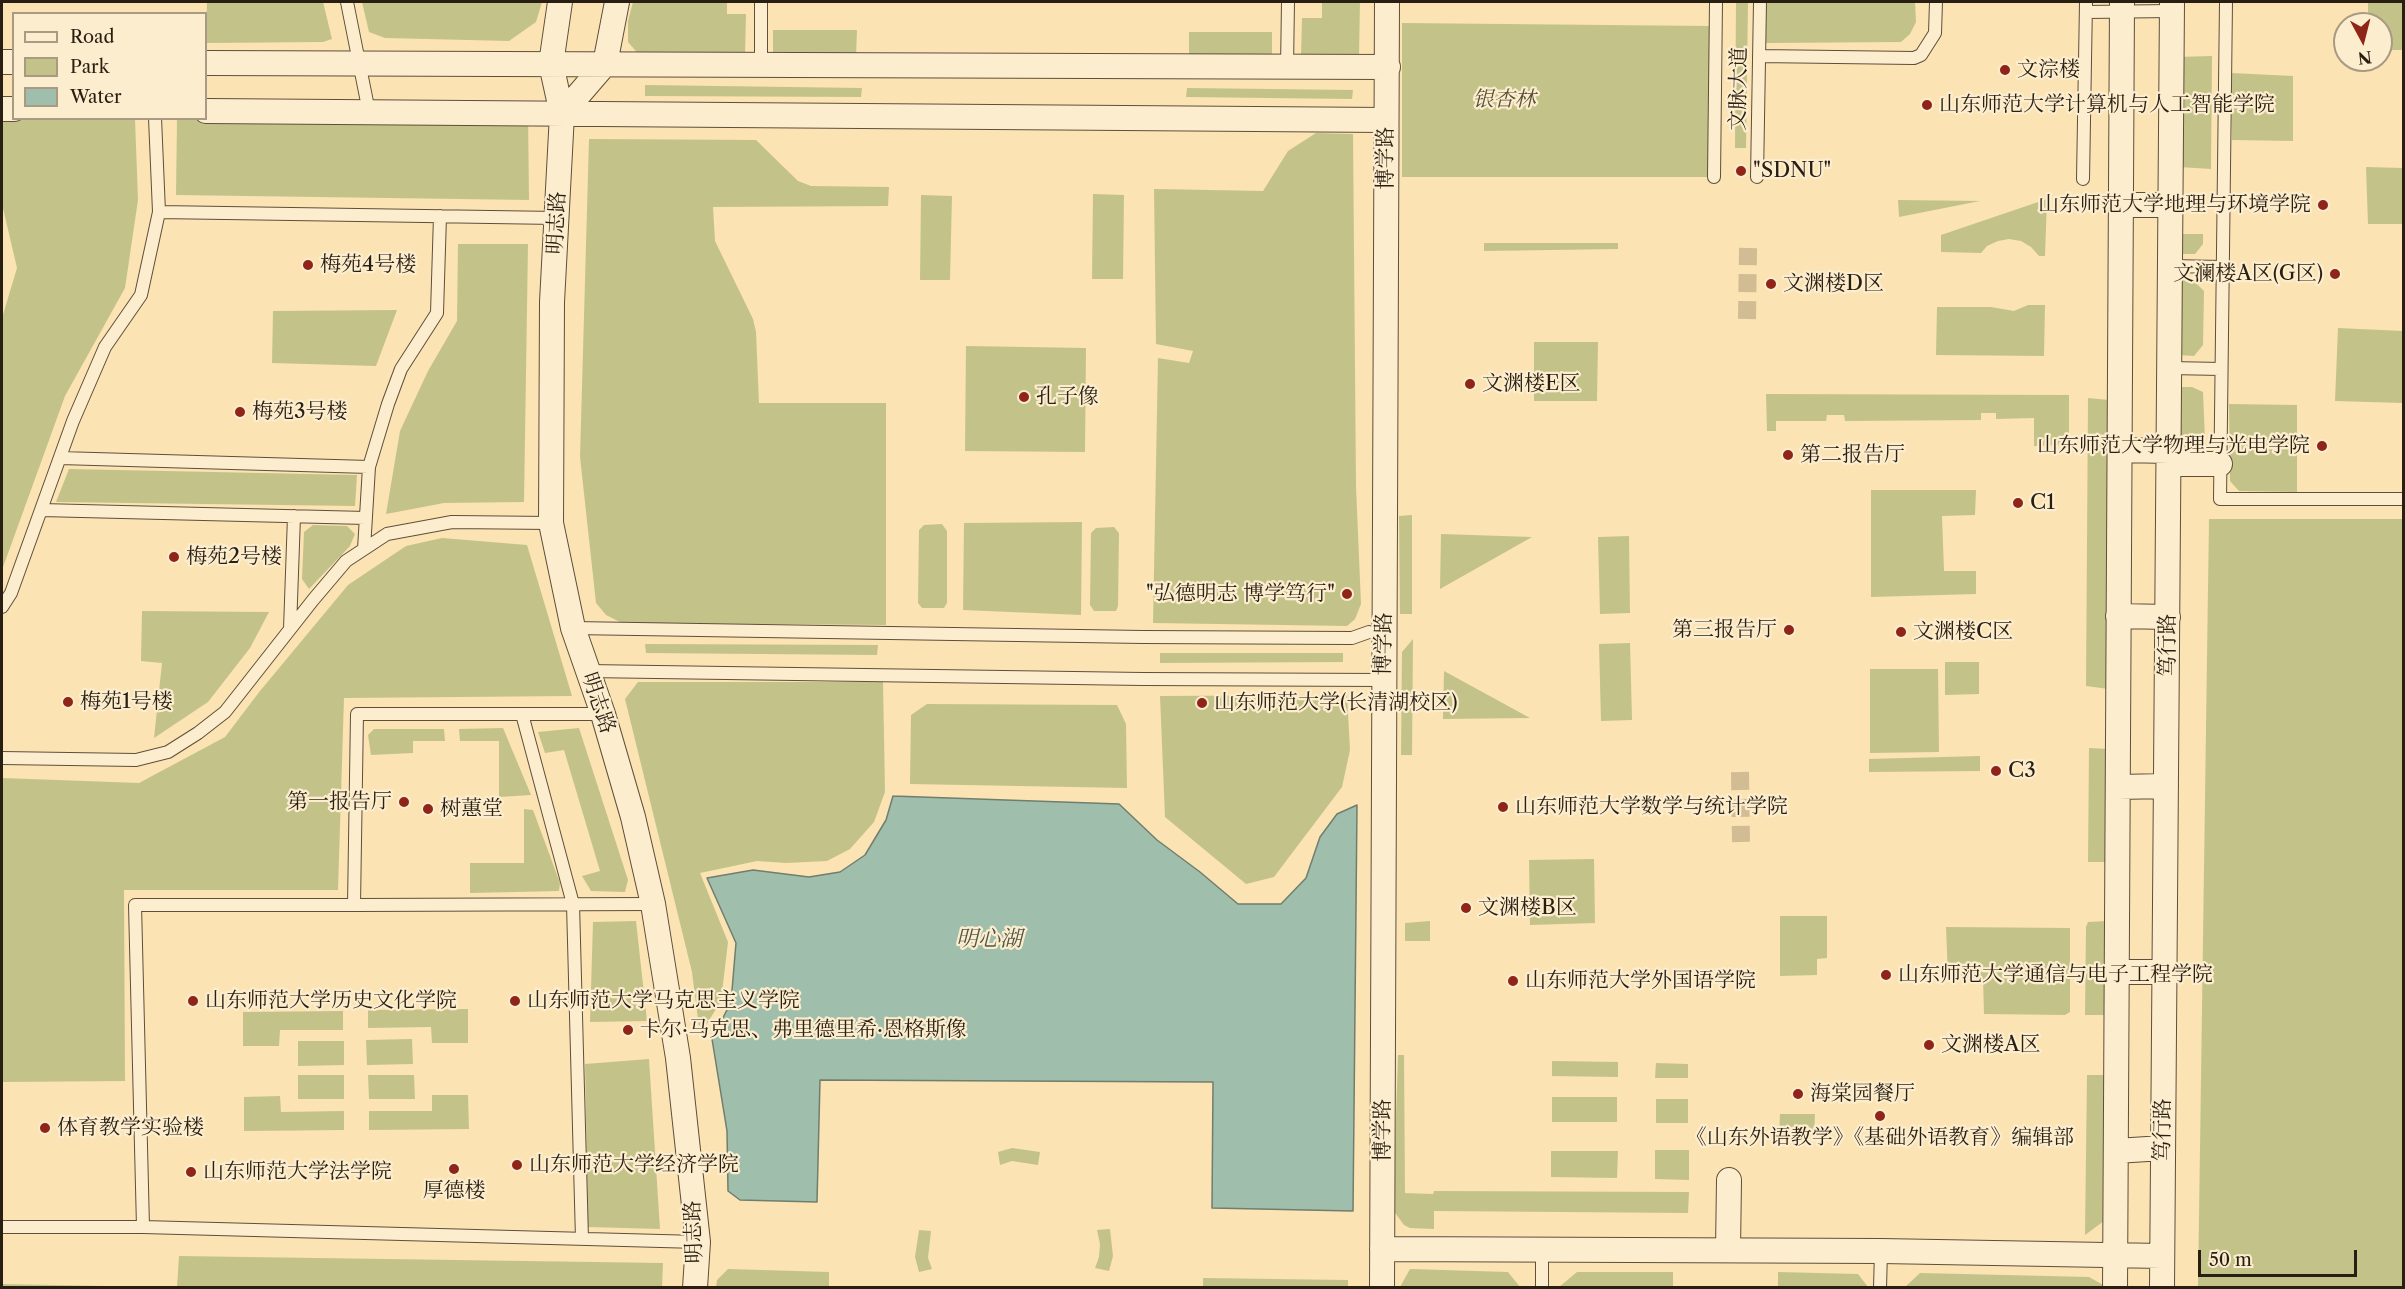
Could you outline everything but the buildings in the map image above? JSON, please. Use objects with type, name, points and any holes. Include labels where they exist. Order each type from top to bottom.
[{"type":"street","points":[[551,64],[560,2]]},
{"type":"street","points":[[562,114],[605,64],[617,2]]},
{"type":"street","name":"博学路","points":[[1382,1287],[1387,2]]},
{"type":"street","name":"笃行路","points":[[2162,1287],[2172,6]]},
{"type":"street","points":[[2115,1287],[2122,7]]},
{"type":"street","points":[[207,63],[1388,67]]},
{"type":"street","name":"明志路","points":[[551,64],[562,114],[552,302],[551,523],[573,628],[603,714],[633,817],[653,904],[678,1058],[698,1242],[695,1287]]},
{"type":"street","points":[[207,111],[1386,120]]},
{"type":"street","points":[[2121,205],[2171,205]]},
{"type":"street","points":[[2119,450],[2220,464]]},
{"type":"street","points":[[2118,616],[2168,617]]},
{"type":"street","points":[[2118,787],[2166,786]]},
{"type":"street","points":[[2117,972],[2165,972]]},
{"type":"street","points":[[2116,1151],[2163,1148]]},
{"type":"street","points":[[1728,1250],[1729,1180]]},
{"type":"street","points":[[1382,1249],[1881,1251],[2162,1256]]},
{"type":"lane","points":[[347,2],[369,112]]},
{"type":"lane","points":[[761,2],[761,65]]},
{"type":"lane","points":[[1287,67],[1288,2]]},
{"type":"lane","name":"文脉大道","points":[[1714,177],[1716,2]]},
{"type":"lane","name":"文脉大道","points":[[1757,177],[1760,2]]},
{"type":"lane","points":[[1759,56],[1914,58],[1921,55],[1935,33],[1936,2]]},
{"type":"lane","points":[[2226,2],[2220,499],[2403,499]]},
{"type":"lane","points":[[2083,179],[2086,7],[2172,6]]},
{"type":"lane","points":[[2,607],[11,593],[60,458],[105,347],[141,295],[159,212],[155,120]]},
{"type":"lane","points":[[159,212],[557,218]]},
{"type":"lane","points":[[364,549],[369,467],[388,404],[401,369],[437,313],[440,216]]},
{"type":"lane","points":[[2170,266],[2222,267]]},
{"type":"lane","points":[[2170,368],[2221,369]]},
{"type":"lane","points":[[60,458],[369,467]]},
{"type":"lane","points":[[41,510],[366,518]]},
{"type":"lane","points":[[290,628],[294,516]]},
{"type":"lane","points":[[2,758],[136,760],[168,752],[225,712],[290,628],[346,561],[387,534],[452,522],[551,523]]},
{"type":"lane","points":[[573,628],[1143,638],[1352,638],[1369,632]]},
{"type":"lane","points":[[587,671],[1384,680]]},
{"type":"lane","points":[[354,905],[357,714],[603,714]]},
{"type":"lane","points":[[522,714],[573,904],[582,1239]]},
{"type":"lane","points":[[143,1227],[135,905],[653,904]]},
{"type":"lane","points":[[2,1227],[143,1227],[698,1242]]},
{"type":"lane","points":[[1542,1249],[1542,1287]]},
{"type":"lane","points":[[1880,1287],[1881,1251]]},
{"type":"green space","points":[[207,2],[323,2],[332,39],[323,42],[207,43]]},
{"type":"green space","points":[[362,2],[542,2],[536,22],[509,41],[385,38],[369,32]]},
{"type":"green space","points":[[633,2],[727,2],[727,14],[746,14],[745,56],[641,57],[628,42],[628,21]]},
{"type":"green space","points":[[1322,2],[1360,2],[1359,55],[1301,56],[1302,18],[1322,18]]},
{"type":"green space","points":[[1736,2],[1748,2],[1746,148],[1735,148]]},
{"type":"green space","points":[[1766,2],[1915,2],[1916,22],[1910,34],[1901,42],[1766,43]]},
{"type":"green space","points":[[2368,2],[2403,2],[2403,50],[2393,50],[2393,12],[2368,12]]},
{"type":"green space","name":"银杏林","points":[[1402,23],[1710,26],[1714,177],[1402,177]]},
{"type":"green space","points":[[773,30],[857,30],[856,56],[773,56]]},
{"type":"green space","points":[[1189,32],[1272,32],[1272,58],[1189,58]]},
{"type":"green space","points":[[2212,56],[2211,169],[2179,167],[2176,57]]},
{"type":"green space","points":[[2231,73],[2293,76],[2293,141],[2232,140]]},
{"type":"green space","points":[[645,85],[862,88],[861,97],[645,96]]},
{"type":"green space","points":[[1187,88],[1353,90],[1352,99],[1186,97]]},
{"type":"green space","points":[[528,113],[529,200],[176,195],[177,120]]},
{"type":"green space","points":[[2,117],[12,117],[12,120],[135,120],[138,200],[125,288],[65,396],[2,570],[2,318],[17,268],[2,204]]},
{"type":"green space","points":[[1316,133],[1353,134],[1356,486],[1361,604],[1355,619],[1347,626],[1153,623],[1158,358],[1189,363],[1193,351],[1156,344],[1154,189],[1263,191],[1288,151]]},
{"type":"green space","points":[[589,139],[756,140],[798,181],[811,186],[889,187],[888,206],[713,207],[715,241],[753,319],[756,332],[759,403],[886,403],[886,625],[622,623],[606,615],[596,603],[580,457]]},
{"type":"green space","points":[[2366,167],[2403,168],[2403,224],[2368,224]]},
{"type":"green space","points":[[1093,194],[1124,195],[1123,279],[1092,279]]},
{"type":"green space","points":[[921,195],[952,196],[950,280],[920,280]]},
{"type":"green space","points":[[2047,199],[2045,256],[2039,256],[2021,241],[2009,239],[1987,246],[1981,253],[1941,252],[1941,235]]},
{"type":"green space","points":[[1898,200],[1980,201],[1899,217]]},
{"type":"green space","points":[[2178,234],[2203,234],[2203,244],[2195,254],[2178,254]]},
{"type":"green space","points":[[1484,243],[1618,243],[1618,249],[1484,251]]},
{"type":"green space","points":[[458,244],[528,244],[524,502],[444,503],[386,514],[400,431],[428,371],[457,321]]},
{"type":"green space","points":[[2177,279],[2194,281],[2204,291],[2203,345],[2194,356],[2178,355]]},
{"type":"green space","points":[[2028,305],[2045,305],[2044,356],[1936,355],[1937,307],[1991,307],[2014,311]]},
{"type":"green space","points":[[397,310],[376,366],[272,363],[273,311]]},
{"type":"green space","points":[[2338,328],[2403,331],[2403,403],[2335,401]]},
{"type":"green space","points":[[1534,342],[1598,342],[1597,401],[1534,401]]},
{"type":"green space","points":[[966,346],[1086,348],[1085,452],[965,451]]},
{"type":"green space","points":[[2179,387],[2192,387],[2203,392],[2205,440],[2195,451],[2179,451]]},
{"type":"green space","points":[[1766,394],[2069,395],[2069,445],[2034,446],[2034,418],[1996,419],[1996,413],[1981,413],[1981,420],[1845,421],[1844,415],[1827,415],[1826,421],[1776,421],[1776,431],[1767,431]]},
{"type":"green space","points":[[2088,398],[2109,400],[2109,689],[2086,686]]},
{"type":"green space","points":[[2229,404],[2297,405],[2297,492],[2239,491],[2230,481]]},
{"type":"green space","points":[[69,469],[357,475],[355,506],[56,502]]},
{"type":"green space","points":[[1871,490],[1976,490],[1975,515],[1942,516],[1944,571],[1976,571],[1976,594],[1871,597]]},
{"type":"green space","points":[[1412,515],[1412,614],[1400,614],[1399,516]]},
{"type":"green space","points":[[2209,519],[2403,519],[2403,1287],[2198,1287]]},
{"type":"green space","points":[[1082,522],[1081,615],[963,610],[964,523]]},
{"type":"green space","points":[[942,524],[947,531],[947,603],[944,608],[922,608],[918,603],[919,530],[924,525]]},
{"type":"green space","points":[[313,525],[347,526],[355,534],[350,546],[309,589],[302,579],[304,532]]},
{"type":"green space","points":[[1114,527],[1119,533],[1118,606],[1116,611],[1094,611],[1090,605],[1091,533],[1096,528]]},
{"type":"green space","points":[[1441,534],[1532,537],[1440,589]]},
{"type":"green space","points":[[1629,536],[1630,613],[1600,614],[1598,537]]},
{"type":"green space","points":[[442,538],[527,545],[572,696],[344,698],[338,890],[124,890],[125,1081],[2,1082],[2,778],[139,783],[225,737],[348,585],[406,546]]},
{"type":"green space","points":[[142,611],[269,612],[250,648],[208,702],[154,738],[162,663],[141,661]]},
{"type":"green space","points":[[1413,639],[1412,755],[1401,755],[1402,652]]},
{"type":"green space","points":[[1630,643],[1632,720],[1601,721],[1599,644]]},
{"type":"green space","points":[[645,644],[878,645],[877,655],[646,653]]},
{"type":"green space","points":[[1160,653],[1343,653],[1343,662],[1160,663]]},
{"type":"green space","points":[[1945,662],[1979,662],[1979,694],[1945,695]]},
{"type":"green space","points":[[1870,669],[1938,669],[1939,752],[1870,753]]},
{"type":"green space","points":[[1444,671],[1530,718],[1443,719]]},
{"type":"green space","points":[[638,682],[883,682],[885,792],[874,822],[850,849],[827,861],[786,863],[757,861],[700,873],[728,942],[721,1001],[700,1035],[692,972],[625,699]]},
{"type":"green space","points":[[1347,695],[1350,750],[1342,787],[1274,877],[1246,884],[1165,817],[1160,696]]},
{"type":"green space","points":[[927,704],[1117,705],[1126,724],[1127,788],[910,784],[911,715]]},
{"type":"green space","points":[[503,728],[531,795],[499,797],[499,741],[460,741],[459,729]]},
{"type":"green space","points":[[579,728],[628,880],[625,892],[591,891],[582,876],[600,871],[564,750],[545,753],[538,732]]},
{"type":"green space","points":[[374,729],[444,729],[445,741],[413,741],[413,753],[371,755],[368,735]]},
{"type":"green space","points":[[2089,748],[2110,749],[2111,862],[2088,862]]},
{"type":"green space","points":[[1980,756],[1980,771],[1869,772],[1869,759]]},
{"type":"green space","points":[[524,809],[533,810],[560,883],[559,891],[470,893],[470,863],[524,863]]},
{"type":"green space","points":[[1594,859],[1595,923],[1530,925],[1529,860]]},
{"type":"green space","points":[[1780,916],[1827,916],[1827,958],[1817,959],[1817,975],[1780,976]]},
{"type":"green space","points":[[636,921],[647,1021],[590,1022],[593,922]]},
{"type":"green space","points":[[1430,921],[1430,941],[1405,941],[1405,923]]},
{"type":"green space","points":[[2108,921],[2112,1015],[2085,1015],[2086,927],[2088,922]]},
{"type":"green space","points":[[1946,927],[2070,928],[2070,1012],[2065,1015],[1984,1014],[1983,978],[1948,978]]},
{"type":"green space","points":[[468,1009],[468,1043],[432,1043],[431,1027],[368,1028],[368,1010]]},
{"type":"green space","points":[[343,1011],[343,1030],[280,1030],[279,1046],[243,1046],[243,1012]]},
{"type":"green space","points":[[412,1039],[413,1064],[367,1065],[366,1040]]},
{"type":"green space","points":[[298,1041],[344,1041],[344,1065],[298,1066]]},
{"type":"green space","points":[[1398,1055],[1404,1055],[1405,1193],[1433,1194],[1434,1191],[1689,1192],[1688,1213],[1434,1211],[1434,1229],[1410,1228],[1404,1225],[1393,1210]]},
{"type":"green space","points":[[649,1059],[660,1229],[588,1227],[585,1064]]},
{"type":"green space","points":[[1552,1061],[1618,1062],[1618,1077],[1552,1076]]},
{"type":"green space","points":[[1656,1063],[1688,1064],[1688,1078],[1655,1078]]},
{"type":"green space","points":[[298,1075],[344,1075],[344,1099],[298,1099]]},
{"type":"green space","points":[[368,1075],[414,1075],[415,1099],[369,1099]]},
{"type":"green space","points":[[2087,1075],[2110,1075],[2104,1221],[2085,1235]]},
{"type":"green space","points":[[432,1095],[468,1095],[469,1129],[369,1130],[369,1111],[432,1111]]},
{"type":"green space","points":[[280,1096],[281,1112],[344,1111],[344,1130],[244,1131],[244,1097]]},
{"type":"green space","points":[[1552,1097],[1617,1097],[1617,1122],[1552,1122]]},
{"type":"green space","points":[[1656,1099],[1688,1099],[1688,1123],[1656,1123]]},
{"type":"green space","points":[[1780,1114],[1815,1114],[1814,1136],[1779,1136]]},
{"type":"green space","points":[[1012,1148],[1040,1152],[1038,1165],[1012,1161],[1000,1165],[998,1152]]},
{"type":"green space","points":[[1655,1150],[1689,1150],[1689,1180],[1655,1179]]},
{"type":"green space","points":[[1551,1151],[1618,1151],[1617,1178],[1551,1177]]},
{"type":"green space","points":[[1110,1229],[1113,1256],[1109,1271],[1095,1268],[1100,1244],[1097,1230]]},
{"type":"green space","points":[[919,1230],[931,1231],[928,1258],[932,1269],[919,1272],[915,1257]]},
{"type":"green space","points":[[179,1256],[663,1263],[662,1287],[177,1287]]},
{"type":"green space","points":[[728,1269],[829,1272],[829,1287],[716,1287],[717,1280]]},
{"type":"green space","points":[[1410,1269],[1508,1272],[1520,1287],[1400,1287]]},
{"type":"green space","points":[[1577,1272],[1673,1272],[1673,1287],[1559,1287]]},
{"type":"green space","points":[[1778,1272],[1858,1274],[1868,1287],[1778,1287]]},
{"type":"green space","points":[[1920,1273],[2089,1277],[2107,1287],[1904,1288]]},
{"type":"green space","points":[[1203,1278],[1348,1280],[1348,1287],[1203,1287]]},
{"type":"green space","points":[[2,1284],[159,1287],[2,1288]]},
{"type":"water","name":"明心湖","points":[[893,796],[1119,804],[1157,840],[1238,904],[1281,904],[1306,878],[1320,837],[1337,814],[1357,805],[1353,1211],[1212,1208],[1213,1082],[820,1080],[817,1202],[740,1200],[728,1191],[727,1131],[712,1039],[731,1002],[736,943],[707,878],[753,870],[809,877],[840,872],[865,855],[886,820]]},
{"type":"tunnel","points":[[1747,319],[1748,248]]},
{"type":"tunnel","points":[[1740,772],[1741,842]]},
{"type":"place","name":"文淙楼","points":[[2005,70]]},
{"type":"place","name":"山东师范大学计算机与人工智能学院","points":[[1927,105]]},
{"type":"place","name":"\"SDNU\"","points":[[1741,171]]},
{"type":"place","name":"山东师范大学地理与环境学院","points":[[2323,205]]},
{"type":"place","name":"梅苑4号楼","points":[[308,265]]},
{"type":"place","name":"文澜楼A区(G区)","points":[[2335,274]]},
{"type":"place","name":"文渊楼D区","points":[[1771,284]]},
{"type":"place","name":"文渊楼E区","points":[[1470,384]]},
{"type":"place","name":"孔子像","points":[[1024,397]]},
{"type":"place","name":"梅苑3号楼","points":[[240,412]]},
{"type":"place","name":"山东师范大学物理与光电学院","points":[[2322,446]]},
{"type":"place","name":"第二报告厅","points":[[1788,455]]},
{"type":"place","name":"C1","points":[[2018,503]]},
{"type":"place","name":"梅苑2号楼","points":[[174,557]]},
{"type":"place","name":"\"弘德明志 博学笃行\"","points":[[1347,594]]},
{"type":"place","name":"第三报告厅","points":[[1789,630]]},
{"type":"place","name":"文渊楼C区","points":[[1901,632]]},
{"type":"place","name":"梅苑1号楼","points":[[68,702]]},
{"type":"place","name":"山东师范大学(长清湖校区)","points":[[1202,703]]},
{"type":"place","name":"C3","points":[[1996,771]]},
{"type":"place","name":"第一报告厅","points":[[404,802]]},
{"type":"place","name":"山东师范大学数学与统计学院","points":[[1503,807]]},
{"type":"place","name":"树蕙堂","points":[[428,809]]},
{"type":"place","name":"文渊楼B区","points":[[1466,908]]},
{"type":"place","name":"山东师范大学通信与电子工程学院","points":[[1886,975]]},
{"type":"place","name":"山东师范大学外国语学院","points":[[1513,981]]},
{"type":"place","name":"山东师范大学历史文化学院","points":[[193,1001]]},
{"type":"place","name":"山东师范大学马克思主义学院","points":[[515,1001]]},
{"type":"place","name":"卡尔·马克思、弗里德里希·恩格斯像","points":[[628,1030]]},
{"type":"place","name":"文渊楼A区","points":[[1929,1045]]},
{"type":"place","name":"海棠园餐厅","points":[[1798,1094]]},
{"type":"place","name":"《山东外语教学》《基础外语教育》编辑部","points":[[1880,1116]]},
{"type":"place","name":"体育教学实验楼","points":[[45,1128]]},
{"type":"place","name":"山东师范大学经济学院","points":[[517,1165]]},
{"type":"place","name":"厚德楼","points":[[454,1169]]},
{"type":"place","name":"山东师范大学法学院","points":[[191,1172]]}]
